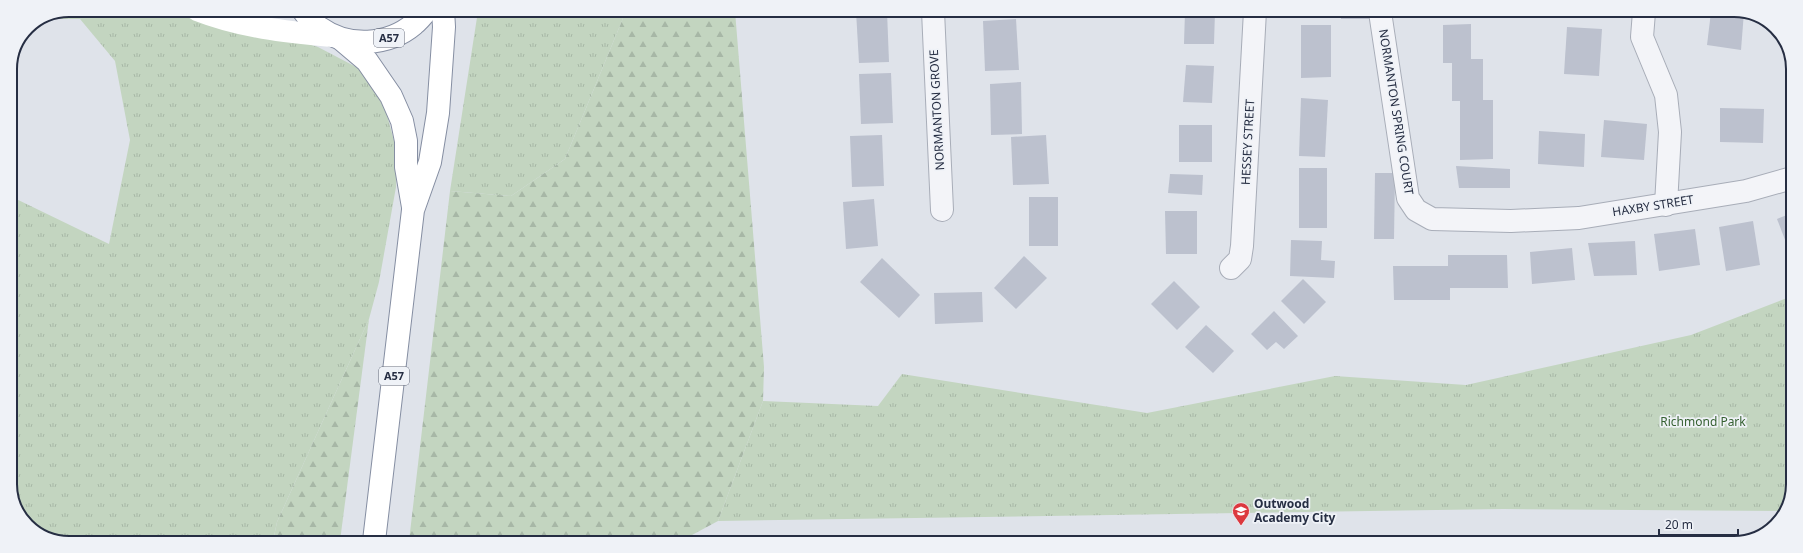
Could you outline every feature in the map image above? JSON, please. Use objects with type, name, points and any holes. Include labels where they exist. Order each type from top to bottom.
[{"type":"main road","points":[[215,17],[252,26],[337,37]]},
{"type":"main road","name":"A57","points":[[309,17],[319,28],[337,37],[367,61],[392,96],[400,115],[406,141],[406,166],[413,210]]},
{"type":"main road","name":"A57","points":[[337,37],[359,42],[372,42],[386,39],[415,24],[421,17]]},
{"type":"main road","name":"A57","points":[[375,536],[413,210],[430,162],[437,120],[444,27],[443,17]]},
{"type":"street","name":"NORMANTON GROVE","points":[[933,17],[942,210]]},
{"type":"street","name":"HESSEY STREET","points":[[1231,268],[1240,259],[1242,246],[1255,17]]},
{"type":"street","name":"NORMANTON SPRING COURT","points":[[1381,17],[1408,198],[1416,210],[1432,219],[1511,221]]},
{"type":"street","points":[[1644,17],[1642,37],[1666,95],[1670,132],[1666,204]]},
{"type":"street","name":"HAXBY STREET","points":[[1511,221],[1579,218],[1746,191],[1786,180]]},
{"type":"green space","points":[[69,17],[221,17],[318,47],[360,69],[384,104],[397,152],[396,187],[379,282],[369,319],[277,522],[274,536],[62,536],[46,531],[35,523],[28,516],[20,501],[17,487],[17,199],[109,244],[130,140],[115,61],[80,19],[56,19]]},
{"type":"green space","points":[[477,17],[624,17],[565,159],[511,196],[450,191]]},
{"type":"green space","points":[[624,17],[735,17],[764,367],[763,401],[718,521],[690,536],[410,536],[450,191],[511,196],[565,159]]},
{"type":"green space","name":"Richmond Park","points":[[1786,298],[1786,491],[1778,511],[1503,509],[718,521],[763,401],[878,406],[902,374],[1147,413],[1335,376],[1466,385],[1691,335]]},
{"type":"green space","points":[[369,319],[341,536],[274,536],[277,522]]},
{"type":"building","points":[[856,17],[887,17],[889,62],[859,63]]},
{"type":"building","points":[[1185,17],[1215,17],[1214,44],[1184,44]]},
{"type":"building","points":[[1341,17],[1370,17],[1370,19],[1341,19]]},
{"type":"building","points":[[1710,17],[1744,18],[1741,50],[1707,45]]},
{"type":"building","points":[[1016,19],[1019,70],[985,71],[983,21]]},
{"type":"building","points":[[1471,24],[1471,59],[1483,59],[1483,100],[1493,100],[1493,159],[1460,160],[1460,101],[1452,101],[1452,63],[1443,63],[1443,25]]},
{"type":"building","points":[[1301,25],[1331,25],[1331,77],[1301,78]]},
{"type":"building","points":[[1567,27],[1602,29],[1599,76],[1564,74]]},
{"type":"building","points":[[1186,65],[1214,66],[1212,103],[1183,102]]},
{"type":"building","points":[[891,73],[893,123],[861,124],[859,74]]},
{"type":"building","points":[[1021,82],[1022,134],[991,135],[990,84]]},
{"type":"building","points":[[1301,98],[1328,100],[1325,157],[1299,156]]},
{"type":"building","points":[[1720,108],[1764,109],[1763,143],[1720,142]]},
{"type":"building","points":[[1604,120],[1647,124],[1644,160],[1601,157]]},
{"type":"building","points":[[1179,125],[1212,125],[1212,162],[1179,162]]},
{"type":"building","points":[[1539,131],[1585,134],[1584,167],[1538,164]]},
{"type":"building","points":[[882,135],[884,186],[852,187],[850,136]]},
{"type":"building","points":[[1046,135],[1049,184],[1013,185],[1011,137]]},
{"type":"building","points":[[1456,166],[1510,169],[1510,188],[1459,188]]},
{"type":"building","points":[[1299,168],[1327,168],[1327,228],[1299,228]]},
{"type":"building","points":[[1375,173],[1395,173],[1394,239],[1374,239]]},
{"type":"building","points":[[1170,174],[1203,175],[1202,195],[1168,193]]},
{"type":"building","points":[[1029,197],[1058,197],[1058,246],[1029,246]]},
{"type":"building","points":[[874,199],[878,246],[846,249],[843,202]]},
{"type":"building","points":[[1165,211],[1197,211],[1197,254],[1166,254]]},
{"type":"building","points":[[1786,215],[1786,242],[1777,219]]},
{"type":"building","points":[[1753,221],[1760,265],[1726,271],[1719,227]]},
{"type":"building","points":[[1695,229],[1700,265],[1659,271],[1654,234]]},
{"type":"building","points":[[1291,240],[1322,241],[1321,260],[1335,261],[1334,278],[1290,276]]},
{"type":"building","points":[[1635,241],[1637,275],[1594,276],[1588,243]]},
{"type":"building","points":[[1572,248],[1575,280],[1532,284],[1530,252]]},
{"type":"building","points":[[1448,255],[1507,255],[1508,288],[1450,288],[1450,300],[1394,300],[1393,266],[1448,266]]},
{"type":"building","points":[[1024,256],[1047,278],[1016,309],[994,288]]},
{"type":"building","points":[[882,258],[920,295],[899,318],[860,282]]},
{"type":"building","points":[[1303,279],[1326,302],[1304,324],[1281,301]]},
{"type":"building","points":[[1174,281],[1200,307],[1177,330],[1151,304]]},
{"type":"building","points":[[982,292],[983,322],[935,324],[934,293]]},
{"type":"building","points":[[1274,311],[1298,336],[1284,349],[1276,342],[1267,350],[1251,334]]},
{"type":"building","points":[[1206,325],[1234,351],[1213,373],[1185,347]]},
{"type":"place","name":"Outwood Academy City","points":[[1241,526]]}]
